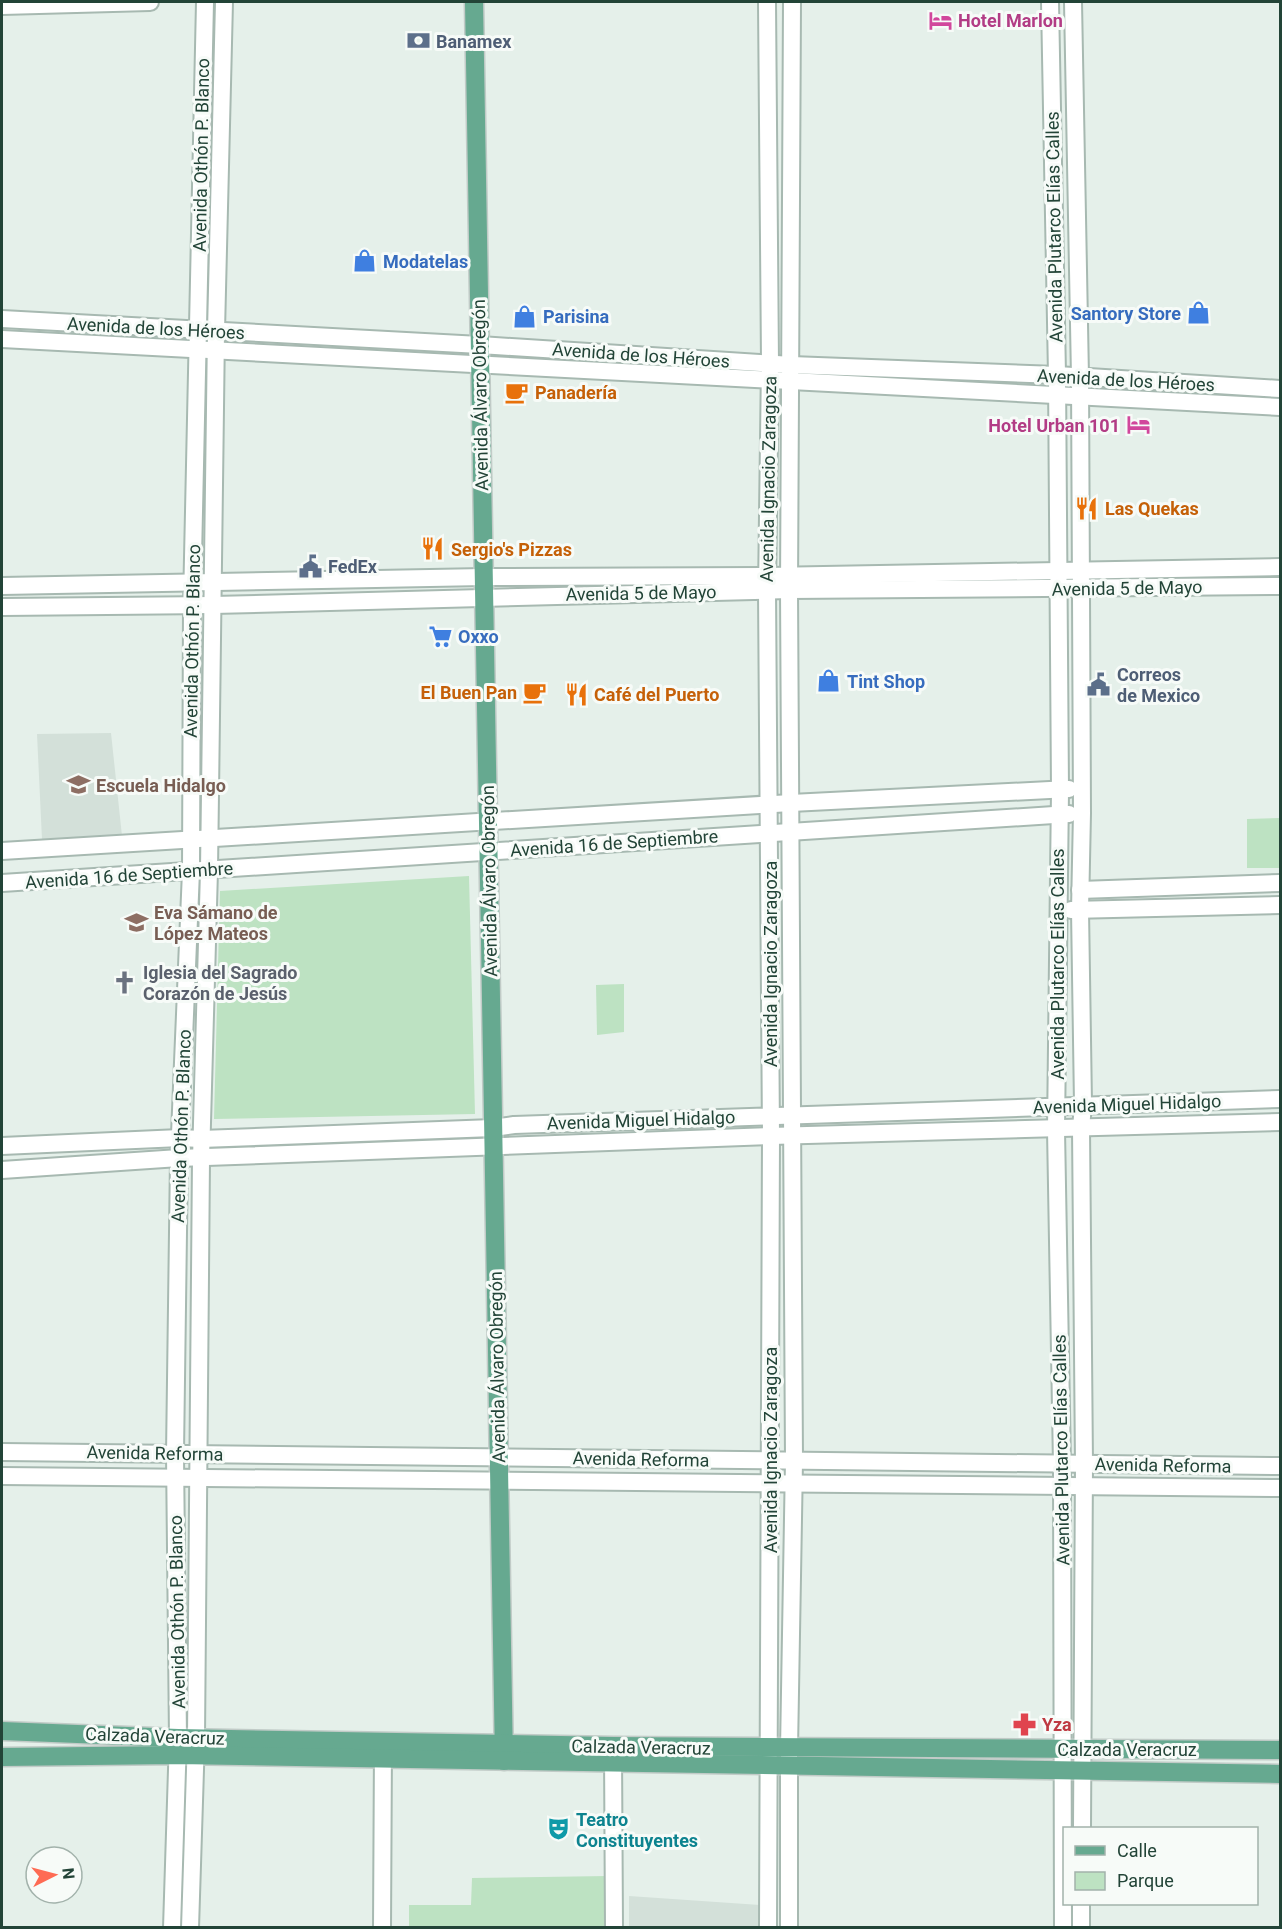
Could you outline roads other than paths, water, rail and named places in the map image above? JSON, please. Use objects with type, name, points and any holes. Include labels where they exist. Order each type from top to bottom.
[{"type":"main road","name":"Avenida Álvaro Obregón","points":[[474,2],[504,1753]]},
{"type":"main road","name":"Calzada Veracruz","points":[[2,1731],[187,1747]]},
{"type":"main road","name":"Calzada Veracruz","points":[[2,1757],[187,1747],[768,1757],[1063,1749],[1281,1750]]},
{"type":"main road","name":"Calzada Veracruz","points":[[789,1757],[1063,1770],[1281,1774]]},
{"type":"street","points":[[2,6],[150,2]]},
{"type":"street","name":"Avenida Othón P. Blanco","points":[[190,1928],[187,1747],[175,1454],[179,1158],[191,871],[192,604],[205,2]]},
{"type":"street","name":"Avenida Othón P. Blanco","points":[[172,1928],[187,1747],[198,1478],[201,1138],[209,870],[216,331],[224,2]]},
{"type":"street","name":"Avenida Ignacio Zaragoza","points":[[767,2],[771,1136],[768,1928]]},
{"type":"street","name":"Avenida Ignacio Zaragoza","points":[[789,1928],[789,1757],[794,1483],[789,583],[792,2]]},
{"type":"street","name":"Avenida Plutarco Elías Calles","points":[[1050,2],[1057,375],[1060,790],[1056,1130],[1062,1464],[1063,1928]]},
{"type":"street","name":"Avenida Plutarco Elías Calles","points":[[1073,2],[1082,588],[1080,890],[1084,1464],[1082,1827]]},
{"type":"street","points":[[1054,203],[1076,204]]},
{"type":"street","name":"Avenida de los Héroes","points":[[2,319],[480,345],[769,371]]},
{"type":"street","name":"Avenida de los Héroes","points":[[2,339],[480,366],[790,372],[1056,394],[1281,407]]},
{"type":"street","name":"Avenida de los Héroes","points":[[790,372],[1057,375],[1281,389]]},
{"type":"street","points":[[768,477],[790,478]]},
{"type":"street","name":"Avenida 5 de Mayo","points":[[789,583],[1081,570],[1281,567]]},
{"type":"street","name":"Avenida 5 de Mayo","points":[[2,586],[484,577],[1058,588],[1281,586]]},
{"type":"street","name":"Avenida 5 de Mayo","points":[[2,607],[213,605],[484,597],[768,583]]},
{"type":"street","name":"Avenida 16 de Septiembre","points":[[2,850],[1082,788]]},
{"type":"street","name":"Avenida 16 de Septiembre","points":[[2,883],[1082,813]]},
{"type":"street","points":[[1080,890],[1281,883]]},
{"type":"street","points":[[1058,910],[1281,905]]},
{"type":"street","name":"Avenida Miguel Hidalgo","points":[[2,1146],[180,1137],[493,1128],[514,1125],[793,1114],[1281,1099]]},
{"type":"street","points":[[943,1110],[944,1132]]},
{"type":"street","name":"Avenida Miguel Hidalgo","points":[[2,1170],[179,1158],[201,1159],[771,1136],[1056,1130],[1281,1122]]},
{"type":"street","name":"Avenida Reforma","points":[[2,1452],[1281,1466]]},
{"type":"street","name":"Avenida Reforma","points":[[2,1476],[1281,1488]]},
{"type":"street","points":[[382,1928],[383,1750]]},
{"type":"street","points":[[613,1755],[614,1928]]},
{"type":"street","points":[[1081,1905],[1081,1928]]},
{"type":"place","name":"Hotel Marlon","points":[[940,20]]},
{"type":"place","name":"Banamex","points":[[418,41]]},
{"type":"place","name":"Modatelas","points":[[365,261]]},
{"type":"place","name":"Santory Store","points":[[1199,313]]},
{"type":"place","name":"Parisina","points":[[525,316]]},
{"type":"place","name":"Panadería","points":[[517,392]]},
{"type":"place","name":"Hotel Urban 101","points":[[1138,425]]},
{"type":"place","name":"Las Quekas","points":[[1087,508]]},
{"type":"place","name":"Sergio's Pizzas","points":[[433,549]]},
{"type":"place","name":"FedEx","points":[[310,566]]},
{"type":"place","name":"Oxxo","points":[[440,636]]},
{"type":"place","name":"Tint Shop","points":[[829,681]]},
{"type":"place","name":"Correos de Mexico","points":[[1099,684]]},
{"type":"place","name":"El Buen Pan","points":[[535,692]]},
{"type":"place","name":"Café del Puerto","points":[[576,694]]},
{"type":"place","name":"Escuela Hidalgo","points":[[78,785]]},
{"type":"place","name":"Eva Sámano de López Mateos","points":[[136,922]]},
{"type":"place","name":"Iglesia del Sagrado Corazón de Jesús","points":[[125,982]]},
{"type":"place","name":"Yza","points":[[1024,1724]]},
{"type":"place","name":"Teatro Constituyentes","points":[[558,1829]]}]
